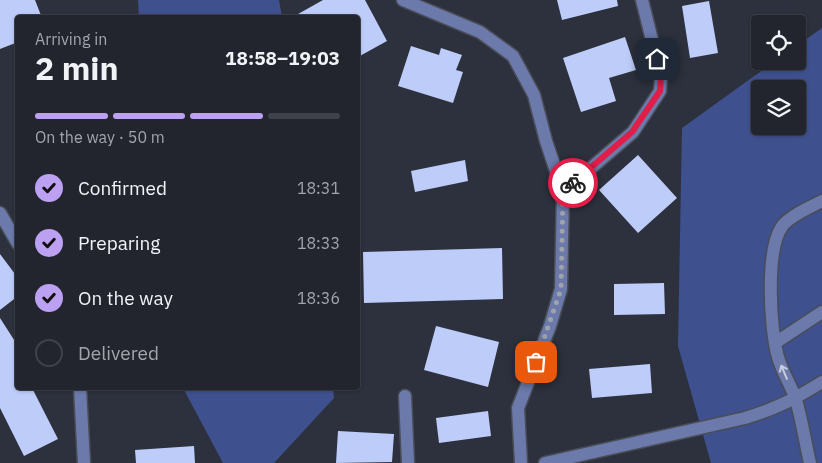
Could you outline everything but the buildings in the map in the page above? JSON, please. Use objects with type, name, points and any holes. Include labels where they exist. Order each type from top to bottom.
[{"type":"street","points":[[403,0],[480,32],[512,56],[534,95],[546,141],[563,192],[561,289],[550,326],[518,408],[521,463]]},
{"type":"street","points":[[563,192],[632,132],[660,91],[661,76],[642,0]]},
{"type":"street","points":[[810,463],[796,399],[778,358],[770,280],[774,248],[782,226],[799,212],[822,201]]},
{"type":"street","points":[[0,213],[15,239]]},
{"type":"street","points":[[775,343],[822,312]]},
{"type":"street","points":[[545,463],[745,418],[772,410],[796,399],[822,382]]},
{"type":"street","points":[[80,390],[84,463]]},
{"type":"street","points":[[405,396],[408,463]]},
{"type":"shaded area","points":[[138,0],[279,0],[282,15],[139,15]]},
{"type":"shaded area","points":[[822,28],[822,463],[711,463],[678,346],[682,128],[763,70],[806,70],[806,39]]},
{"type":"shaded area","points":[[184,390],[333,390],[334,398],[274,463],[223,463]]},
{"type":"way so far","points":[[536,362],[550,326],[561,289],[563,192],[573,183]]},
{"type":"route","points":[[573,183],[632,132],[660,91],[661,76],[657,59]]}]
